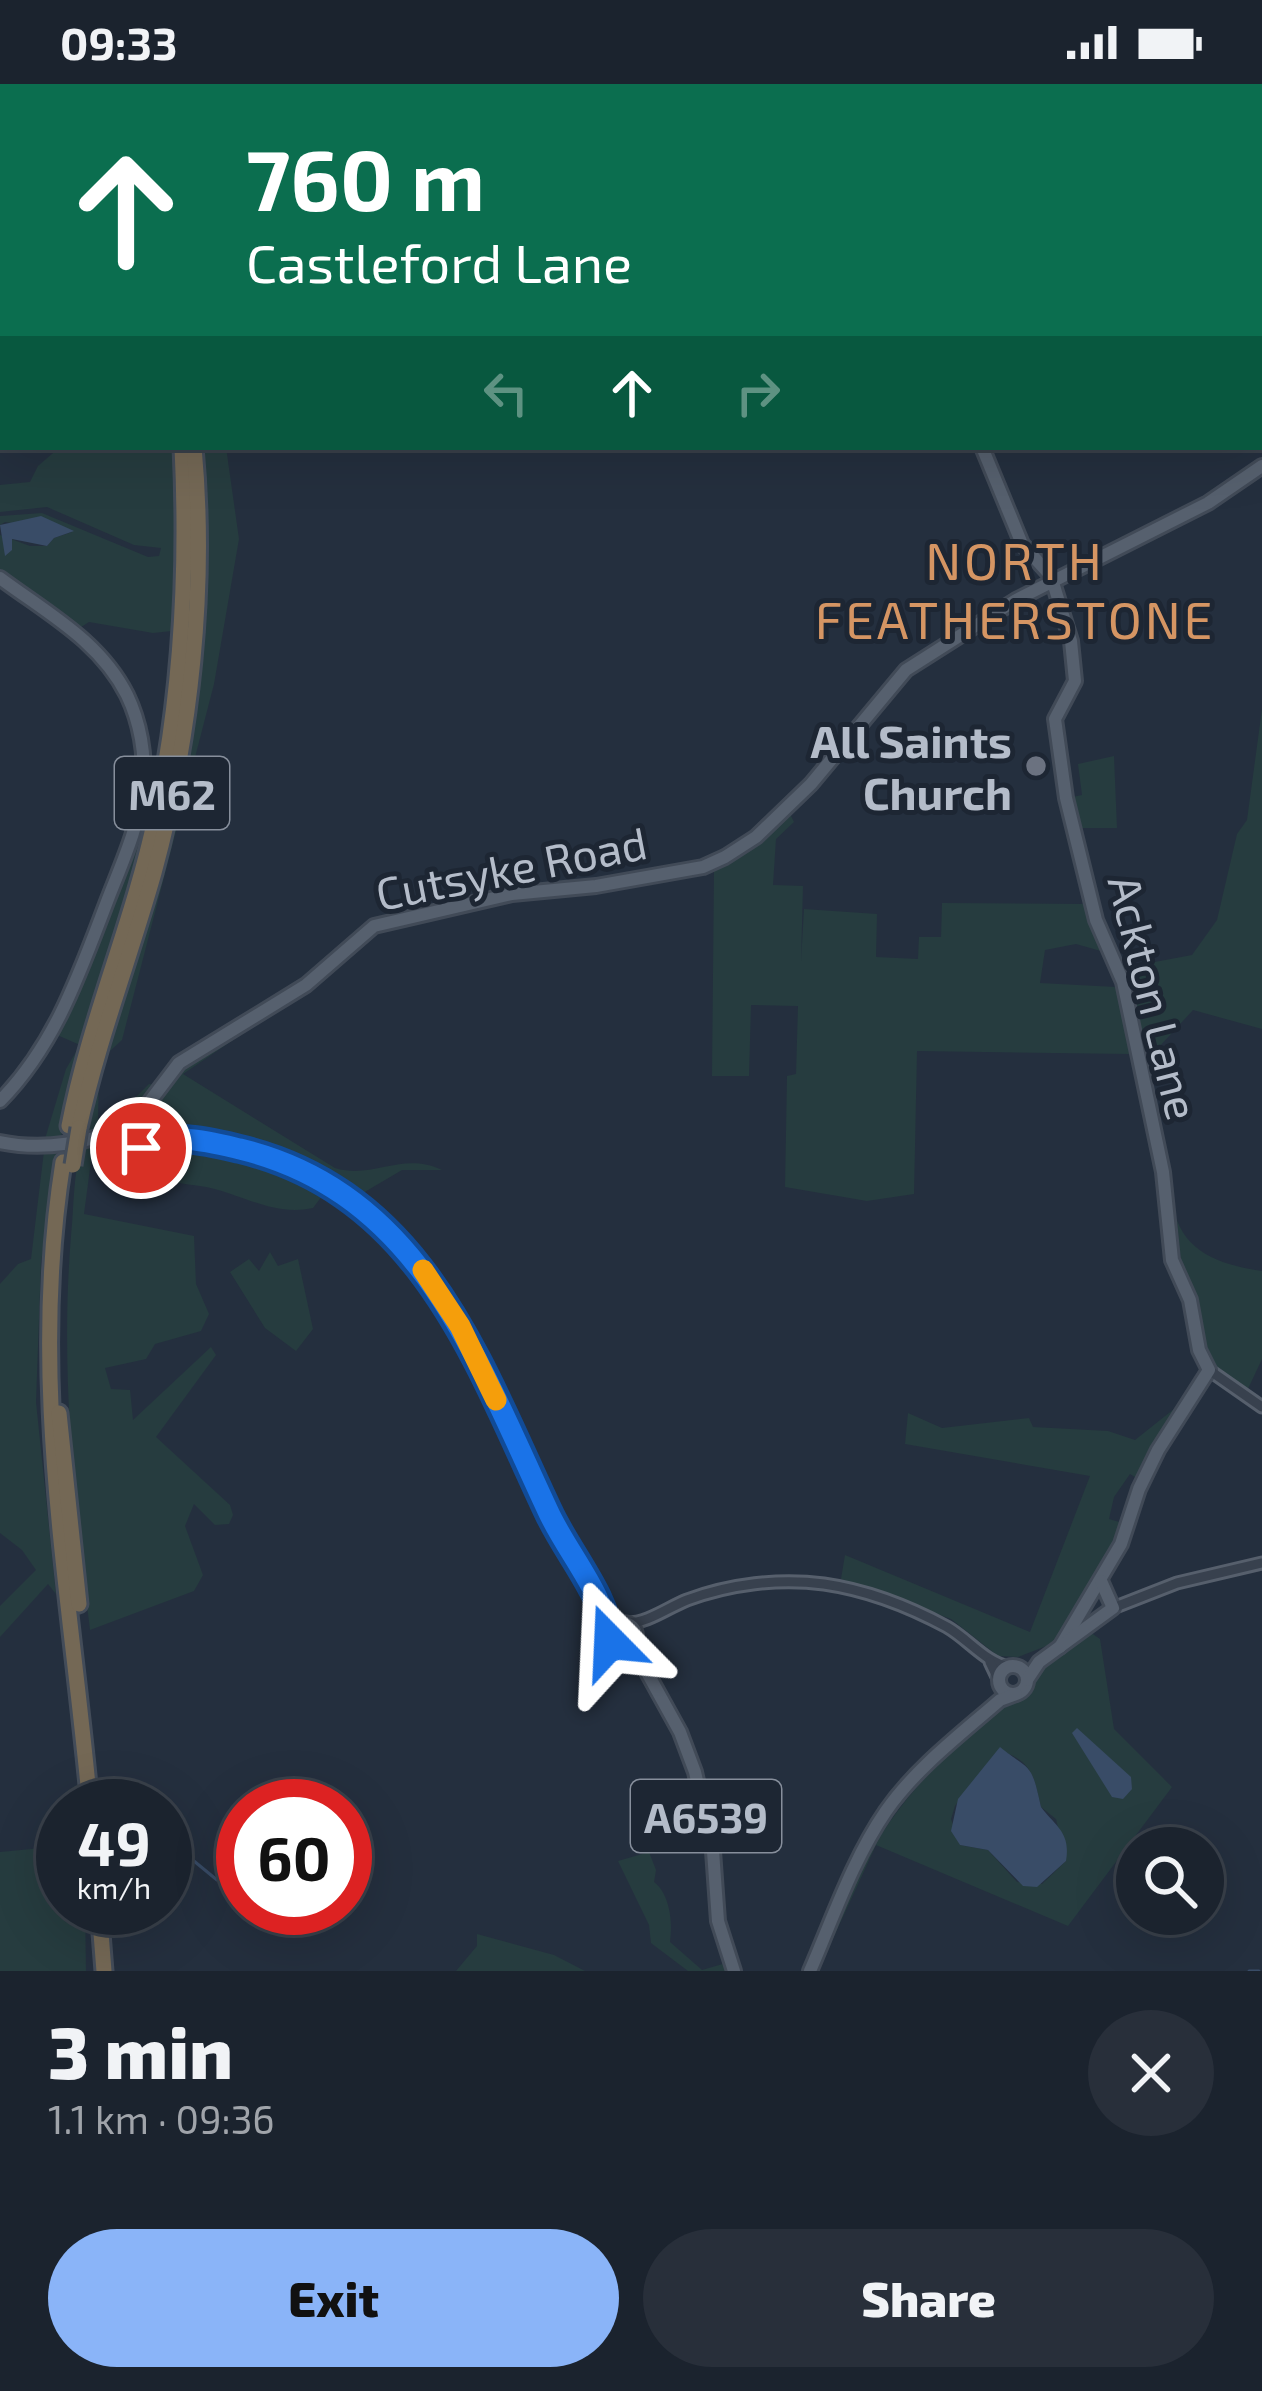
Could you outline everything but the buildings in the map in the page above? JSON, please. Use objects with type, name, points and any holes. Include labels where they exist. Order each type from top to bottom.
[{"type":"highway","name":"M62","points":[[87,1779],[54,1491],[47,1397],[49,1284],[92,1032],[155,820],[170,736],[185,595],[182,450]]},
{"type":"highway","name":"M62","points":[[74,1127],[153,875],[185,721],[198,574],[194,450]]},
{"type":"highway","name":"M62","points":[[68,1164],[60,1258],[58,1408],[97,1779]]},
{"type":"highway","points":[[102,1935],[106,1969]]},
{"type":"highway","points":[[106,1969],[108,1935]]},
{"type":"main road","points":[[983,450],[1022,544],[1053,581]]},
{"type":"main road","name":"Cutsyke Road","points":[[1,1142],[98,1140],[121,1129],[141,1113],[179,1064],[306,985],[366,930],[512,894],[596,886],[710,865],[767,827],[906,670],[1053,581],[1208,503],[1262,466]]},
{"type":"main road","points":[[0,578],[83,638],[109,666],[136,717],[144,775],[140,808],[126,850],[66,1007],[37,1057],[0,1101]]},
{"type":"main road","name":"Ackton Lane","points":[[1053,581],[1075,670],[1073,687],[1054,719],[1066,798],[1096,920],[1123,982],[1162,1172],[1172,1260],[1190,1300],[1199,1350],[1209,1370]]},
{"type":"main road","points":[[141,1113],[141,1137],[131,1154],[119,1149],[121,1129],[141,1137]]},
{"type":"main road","name":"A6539","points":[[141,1137],[202,1142],[258,1154],[314,1177],[361,1207],[407,1250],[437,1289],[490,1389],[564,1544],[600,1605],[613,1646],[645,1670]]},
{"type":"main road","name":"Cutsyke Road","points":[[98,1140],[119,1149]]},
{"type":"main road","points":[[1060,1647],[1121,1544],[1158,1450],[1209,1370]]},
{"type":"main road","points":[[810,1971],[869,1838],[887,1809],[916,1774],[990,1708],[1023,1690],[1039,1662],[1113,1607],[1101,1579]]},
{"type":"main road","name":"A6539","points":[[600,1605],[636,1636],[645,1670],[680,1732],[712,1851],[718,1921],[734,1971]]},
{"type":"main road","points":[[610,1633],[624,1623]]},
{"type":"main road","points":[[623,1650],[632,1647],[636,1636]]},
{"type":"main road","points":[[990,1708],[1001,1673],[1039,1662]]},
{"type":"main road","points":[[1011,1667],[1024,1671],[1027,1680]]},
{"type":"main road","points":[[1000,1683],[1004,1691],[1016,1694]]},
{"type":"street","points":[[1209,1370],[1262,1407]]},
{"type":"street","points":[[1113,1607],[1177,1582],[1262,1563]]},
{"type":"street","points":[[624,1623],[729,1588],[771,1582],[824,1584],[924,1616],[1011,1667]]},
{"type":"street","points":[[636,1636],[650,1618]]},
{"type":"street","points":[[987,1657],[1000,1683]]},
{"type":"green space","points":[[57,450],[176,450],[179,507],[172,631],[153,633],[89,622],[78,629],[0,573],[0,535],[30,546],[47,546],[72,532],[0,525],[0,516],[42,513],[148,557],[159,556],[161,548],[134,545],[47,507],[0,512],[0,485],[30,482],[38,466]]},
{"type":"green space","points":[[203,450],[226,450],[239,539],[214,684],[122,1040],[99,1061],[98,1125],[122,1111],[149,1084],[155,1085],[125,1119],[83,1138],[99,1060],[182,795],[198,689],[207,577]]},
{"type":"green space","points":[[1262,709],[1262,1029],[1193,1010],[1147,1060],[1128,967],[1192,955],[1217,920],[1237,834],[1247,820]]},
{"type":"green space","points":[[1114,756],[1117,828],[1077,828],[1068,798],[1082,795],[1078,764]]},
{"type":"green space","points":[[149,773],[156,783],[139,863],[80,1045],[57,1035],[90,959]]},
{"type":"green space","points":[[789,812],[794,822],[776,839],[773,885],[803,886],[801,962],[804,909],[877,914],[876,957],[918,959],[919,937],[941,937],[942,903],[1085,904],[1108,953],[1076,944],[1045,950],[1040,983],[1116,987],[1130,1054],[917,1051],[914,1194],[867,1201],[785,1187],[787,1076],[796,1074],[798,1006],[751,1005],[749,1076],[712,1076],[714,870],[777,826]]},
{"type":"green space","points":[[583,892],[492,903],[370,936],[307,990],[183,1074],[335,1168],[362,1171],[413,1163],[442,1170],[402,1170],[363,1193],[352,1192],[313,1169],[270,1154],[143,1130],[140,1120],[181,1064],[311,983],[369,930],[514,896]]},
{"type":"green space","points":[[80,1046],[61,1137],[45,1139],[66,1069]]},
{"type":"green space","points":[[82,1146],[93,1146],[84,1214],[194,1236],[196,1284],[209,1314],[201,1331],[155,1344],[146,1359],[105,1368],[111,1389],[130,1390],[133,1420],[211,1347],[216,1355],[156,1437],[230,1505],[233,1515],[229,1524],[215,1525],[194,1504],[185,1526],[203,1575],[194,1591],[90,1630],[74,1483],[67,1336],[74,1190]]},
{"type":"green space","points":[[57,1149],[41,1263],[36,1402],[56,1594],[48,1584],[0,1637],[0,1606],[36,1570],[22,1550],[0,1533],[0,1284],[18,1264],[31,1259],[44,1151]]},
{"type":"green space","points":[[158,1149],[243,1161],[322,1196],[313,1208],[283,1209],[165,1180],[144,1171]]},
{"type":"green space","points":[[1177,1220],[1200,1250],[1223,1262],[1262,1271],[1262,1359],[1247,1391],[1208,1364],[1181,1263]]},
{"type":"green space","points":[[270,1252],[278,1266],[298,1259],[313,1329],[296,1351],[265,1328],[230,1272],[249,1259],[259,1271]]},
{"type":"green space","points":[[1189,1397],[1138,1479],[1130,1474],[1114,1497],[1109,1519],[1123,1523],[1114,1549],[1054,1643],[1018,1657],[998,1656],[951,1619],[841,1579],[845,1555],[1030,1632],[1090,1476],[905,1444],[908,1413],[942,1428],[1029,1418],[1033,1427],[1108,1431],[1135,1440]]},
{"type":"green space","points":[[1087,1630],[1100,1639],[1114,1729],[1172,1787],[1142,1827],[1116,1827],[1116,1862],[1068,1926],[876,1845],[818,1971],[813,1971],[857,1877],[889,1823],[931,1771],[998,1712],[1025,1695],[1036,1674]],"holes":[[[1000,1751],[1019,1759],[1030,1771],[1041,1807],[1056,1819],[1066,1861],[1042,1884],[1017,1882],[988,1850],[960,1845],[951,1819],[955,1806]]]},
{"type":"green space","points":[[36,1849],[36,1935],[85,1935],[86,1971],[0,1971],[0,1852]]},
{"type":"green space","points":[[649,1852],[656,1870],[654,1882],[669,1909],[670,1942],[702,1970],[726,1963],[730,1971],[688,1971],[651,1943],[649,1925],[618,1861]]},
{"type":"green space","points":[[477,1934],[554,1955],[585,1971],[456,1971],[477,1946]]},
{"type":"water","points":[[41,516],[74,531],[47,546],[12,539],[12,550],[5,556],[0,525]]},
{"type":"water","points":[[1077,1728],[1131,1777],[1132,1789],[1123,1799],[1112,1797],[1072,1733]]},
{"type":"water","points":[[1000,1747],[1028,1769],[1041,1807],[1066,1843],[1066,1861],[1037,1887],[1023,1886],[988,1850],[960,1845],[951,1831],[958,1799]]},
{"type":"waterway","points":[[192,1859],[216,1879]]},
{"type":"waterway","points":[[1249,1971],[1259,1971]]},
{"type":"slow traffic","points":[[423,1270],[460,1326],[496,1400]]},
{"type":"place","name":"All Saints Church","points":[[1036,766]]},
{"type":"district","name":"NORTH FEATHERSTONE","points":[[1015,588]]},
{"type":"route","points":[[141,1148],[157,1139],[202,1142],[276,1160],[359,1205],[407,1250],[460,1326],[564,1544],[605,1614],[610,1642]]}]
